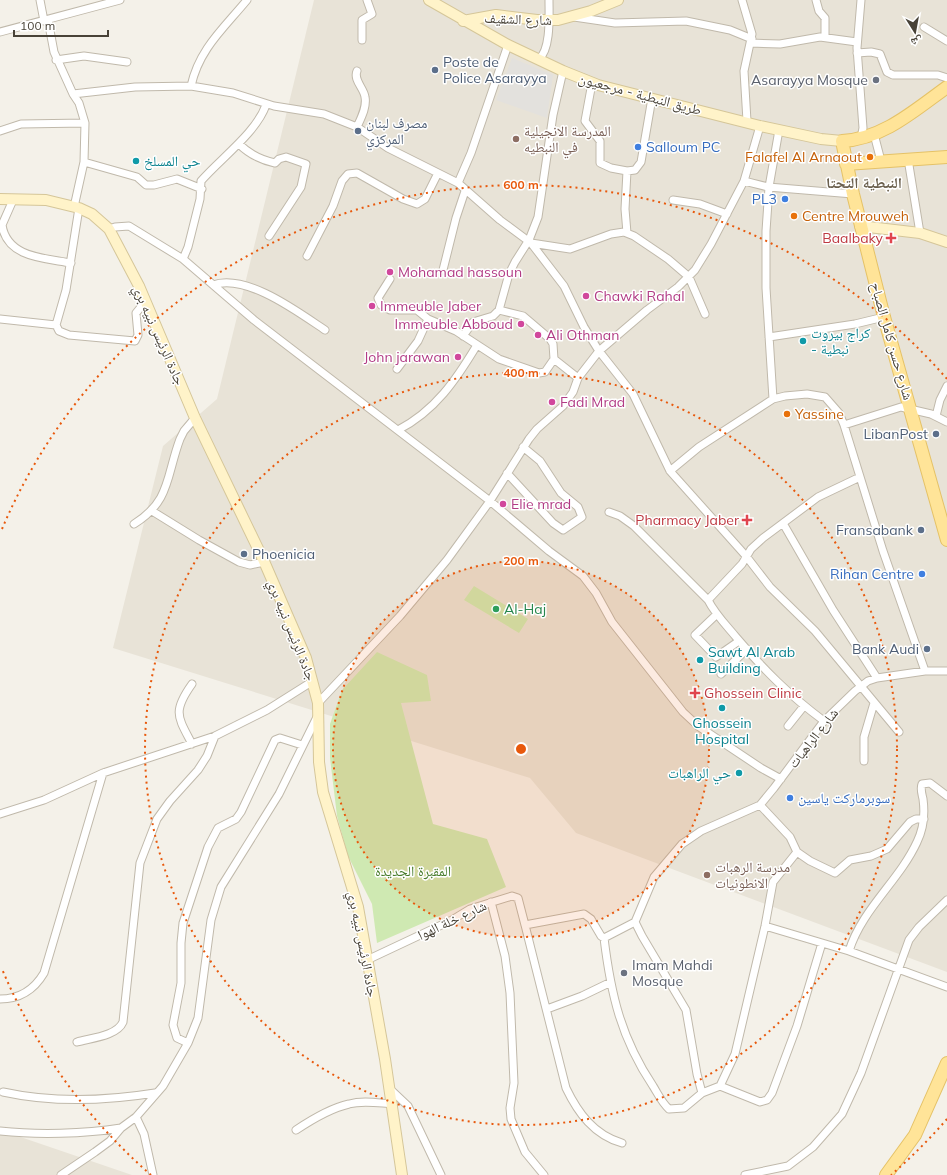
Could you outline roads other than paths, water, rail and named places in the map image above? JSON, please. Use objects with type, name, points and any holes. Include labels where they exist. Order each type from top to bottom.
[{"type":"main road","name":"طريق النبطية - مرجعيون","points":[[429,0],[463,21],[508,45],[563,72],[592,83],[747,121],[760,126],[821,139],[842,141]]},
{"type":"main road","name":"شارع الشقيف","points":[[463,21],[496,16],[548,21],[572,17],[618,0]]},
{"type":"main road","points":[[842,141],[874,134],[896,123],[947,87]]},
{"type":"main road","name":"شارع حسن كامل الصباح","points":[[842,141],[860,226],[947,540]]},
{"type":"main road","points":[[846,164],[947,157]]},
{"type":"main road","name":"جادة الرئيس نبيه بري","points":[[0,199],[46,200],[77,208],[92,214],[109,229],[145,302],[195,418],[264,562],[306,658],[318,703],[317,717],[319,762],[324,792],[358,908],[393,1104],[402,1175]]},
{"type":"main road","points":[[860,226],[920,233],[947,242]]},
{"type":"main road","points":[[886,1175],[914,1135],[947,1063]]},
{"type":"main road","points":[[897,1175],[922,1135],[947,1082]]},
{"type":"street","points":[[40,0],[56,60],[79,103],[86,124],[84,162],[71,263],[56,326],[59,331],[69,335],[135,341],[138,335],[136,312],[145,302]]},
{"type":"street","points":[[0,32],[120,0]]},
{"type":"street","points":[[191,86],[198,63],[208,44],[247,0]]},
{"type":"street","points":[[362,40],[362,20],[372,14],[368,0]]},
{"type":"street","points":[[539,59],[544,55],[547,47],[549,0]]},
{"type":"street","points":[[742,0],[751,41],[744,71],[747,121]]},
{"type":"street","points":[[816,0],[819,11],[825,18],[825,37]]},
{"type":"street","points":[[861,0],[857,42],[863,128],[861,138]]},
{"type":"street","points":[[572,17],[615,23],[694,22],[730,30],[751,41],[780,44],[808,38],[825,37],[857,42]]},
{"type":"street","points":[[924,27],[947,42]]},
{"type":"street","points":[[458,183],[474,146],[508,45]]},
{"type":"street","points":[[857,53],[871,52],[880,54],[887,72],[893,75],[938,76],[947,78]]},
{"type":"street","points":[[56,60],[84,56],[127,62]]},
{"type":"street","points":[[357,71],[356,77],[364,90],[366,98],[357,127]]},
{"type":"street","points":[[463,336],[473,322],[493,316],[499,310],[509,274],[515,262],[530,242],[538,217],[553,115],[563,72]]},
{"type":"street","points":[[592,83],[585,121],[600,141],[600,163],[611,168],[627,171],[636,170],[641,162],[652,98]]},
{"type":"street","points":[[73,94],[135,87],[191,86],[233,93],[266,105],[324,114],[357,127],[388,148],[458,183],[500,220],[530,242],[564,286],[579,319],[600,351],[633,394],[670,471],[746,556],[770,587],[815,631],[874,704],[899,732]]},
{"type":"street","points":[[183,259],[188,247],[202,189],[200,185],[201,181],[238,144],[260,118],[266,105]]},
{"type":"street","points":[[0,131],[21,124],[86,124]]},
{"type":"street","points":[[318,703],[400,616],[447,560],[490,501],[523,447],[537,429],[563,406],[573,392],[578,378],[600,351],[647,310],[678,287],[689,276],[708,249],[744,181],[760,126]]},
{"type":"street","points":[[773,399],[769,337],[766,231],[769,187],[779,130]]},
{"type":"street","points":[[874,134],[881,161]]},
{"type":"street","points":[[238,144],[251,155],[269,162],[275,163],[280,158],[286,157],[306,164],[301,187],[269,236]]},
{"type":"street","points":[[908,159],[920,233]]},
{"type":"street","points":[[84,162],[137,177],[146,185],[154,185],[177,179],[202,189]]},
{"type":"street","points":[[627,171],[625,210],[627,233]]},
{"type":"street","points":[[307,256],[334,206],[342,181],[348,174],[357,173],[403,199],[418,204],[425,199],[438,173]]},
{"type":"street","points":[[744,181],[769,187],[853,194]]},
{"type":"street","points":[[443,270],[456,218],[466,191]]},
{"type":"street","points":[[13,200],[2,226],[5,238],[19,251],[26,254],[71,263]]},
{"type":"street","points":[[673,200],[700,204],[727,214]]},
{"type":"street","points":[[109,229],[129,226],[183,259],[254,320],[490,501],[591,584],[612,622],[692,722],[761,768],[781,779]]},
{"type":"street","points":[[530,242],[570,249],[611,234],[627,233],[644,242],[689,276],[705,314]]},
{"type":"street","points":[[390,279],[379,296],[380,304],[390,310],[417,310],[428,319],[449,328],[499,359],[540,374],[545,372],[554,359],[553,344],[550,339],[523,316],[499,310]]},
{"type":"street","points":[[213,285],[226,281],[255,289],[325,330]]},
{"type":"street","points":[[769,337],[855,324],[884,317]]},
{"type":"street","points":[[0,319],[56,326]]},
{"type":"street","points":[[397,369],[418,341],[428,319]]},
{"type":"street","points":[[398,430],[411,423],[436,404],[451,386],[477,345]]},
{"type":"street","points":[[554,359],[578,378]]},
{"type":"street","points":[[936,416],[940,400],[947,386]]},
{"type":"street","points":[[670,471],[699,447],[773,399],[800,394],[825,397],[839,413],[844,425],[883,551],[925,671]]},
{"type":"street","points":[[844,425],[901,407],[936,416],[947,422]]},
{"type":"street","points":[[134,524],[152,511],[161,499],[180,440],[195,418]]},
{"type":"street","points":[[507,473],[557,526],[563,530],[582,517],[578,508],[561,493],[540,461],[523,447]]},
{"type":"street","points":[[708,600],[742,564],[746,556],[763,538],[784,525],[818,497],[860,477]]},
{"type":"street","points":[[152,511],[199,540],[239,562],[250,565],[264,562]]},
{"type":"street","points":[[609,512],[620,516],[634,526],[708,600],[717,614],[739,641],[778,684],[824,721]]},
{"type":"street","points":[[784,525],[835,614],[877,678]]},
{"type":"street","points":[[717,614],[695,635],[716,658],[739,641]]},
{"type":"street","points":[[721,674],[747,650]]},
{"type":"street","name":"شارع الراهبات","points":[[636,922],[652,881],[663,864],[682,844],[701,831],[760,805],[824,721],[860,687],[877,678],[925,671],[947,671]]},
{"type":"street","points":[[0,814],[44,800],[103,773],[215,736],[267,710],[313,681]]},
{"type":"street","points":[[192,684],[182,698],[179,711],[179,720],[192,744]]},
{"type":"street","points":[[864,761],[864,737],[874,704]]},
{"type":"street","points":[[788,726],[804,706]]},
{"type":"street","points":[[61,1175],[95,1152],[110,1140],[120,1128],[136,1117],[155,1093],[163,1086],[188,1043],[198,1018],[211,920],[221,887],[279,794],[317,717]]},
{"type":"street","points":[[77,1042],[112,1033],[121,1028],[123,1022],[140,863],[157,820],[170,801],[198,770],[207,756],[215,736]]},
{"type":"street","points":[[188,1043],[177,1038],[173,1025],[180,983],[183,923],[208,847],[218,828],[236,819],[241,812],[275,740],[280,738],[302,746]]},
{"type":"street","points":[[0,999],[21,996],[34,987],[44,973],[103,773]]},
{"type":"street","points":[[849,951],[854,937],[873,904],[916,844],[924,819],[922,784],[930,783],[947,796]]},
{"type":"street","points":[[760,805],[790,837],[797,852],[810,861],[835,873],[850,860],[872,856],[886,849],[910,822],[916,819],[924,819]]},
{"type":"street","points":[[622,1143],[611,1140],[591,1125],[572,1101],[566,1088],[525,926],[584,914],[591,919],[598,934],[604,938],[609,983],[627,1040],[641,1069],[667,1107],[672,1110],[684,1108],[702,1094],[720,1086],[735,1054],[765,926],[773,882],[797,852]]},
{"type":"street","name":"شارع خلة الهوا","points":[[367,960],[452,920],[470,908],[491,902],[516,897],[525,926]]},
{"type":"street","points":[[745,1175],[788,1166],[813,1147],[842,1114],[861,1073],[905,949],[914,932],[947,900]]},
{"type":"street","points":[[491,902],[505,956],[510,993],[514,1083],[510,1108],[511,1118],[525,1152],[544,1175]]},
{"type":"street","points":[[604,938],[636,922],[642,936],[686,1010],[702,1094]]},
{"type":"street","points":[[765,926],[849,951],[947,987]]},
{"type":"street","points":[[720,1086],[760,1102],[767,1100],[772,1093],[796,1026],[822,943]]},
{"type":"street","points":[[547,1009],[582,996],[609,983]]},
{"type":"street","points":[[390,1089],[408,1106],[441,1175]]},
{"type":"street","points":[[3,1092],[24,1096],[92,1100],[155,1093]]},
{"type":"street","points":[[296,1130],[319,1117],[348,1104],[364,1102],[393,1104]]},
{"type":"street","points":[[136,1117],[144,1134],[153,1175]]},
{"type":"street","points":[[0,1130],[98,1132],[120,1128]]},
{"type":"place","name":"Poste de Police Asarayya","points":[[435,70]]},
{"type":"place","name":"Asarayya Mosque","points":[[876,80]]},
{"type":"place","name":"مصرف لبنان المركزي","points":[[358,131]]},
{"type":"place","name":"المدرسة الانجيلية في النبطيه","points":[[516,139]]},
{"type":"place","name":"Salloum PC","points":[[638,147]]},
{"type":"place","name":"Falafel Al Arnaout","points":[[870,157]]},
{"type":"place","name":"حي المسلخ","points":[[136,161]]},
{"type":"place","name":"PL3","points":[[785,199]]},
{"type":"place","name":"Centre Mrouweh","points":[[794,216]]},
{"type":"place","name":"Baalbaky","points":[[891,238]]},
{"type":"place","name":"Mohamad hassoun","points":[[390,272]]},
{"type":"place","name":"Chawki Rahal","points":[[586,296]]},
{"type":"place","name":"Immeuble Jaber","points":[[372,306]]},
{"type":"place","name":"Immeuble Abboud","points":[[521,324]]},
{"type":"place","name":"Ali Othman","points":[[538,335]]},
{"type":"place","name":"كراج بيروت - نبطية","points":[[803,341]]},
{"type":"place","name":"John jarawan","points":[[458,357]]},
{"type":"place","name":"Fadi Mrad","points":[[552,402]]},
{"type":"place","name":"Yassine","points":[[787,414]]},
{"type":"place","name":"LibanPost","points":[[936,434]]},
{"type":"place","name":"Elie mrad","points":[[503,504]]},
{"type":"place","name":"Pharmacy Jaber","points":[[747,520]]},
{"type":"place","name":"Fransabank","points":[[921,530]]},
{"type":"place","name":"Phoenicia","points":[[244,554]]},
{"type":"place","name":"Rihan Centre","points":[[922,574]]},
{"type":"place","name":"Al-Haj","points":[[496,609]]},
{"type":"place","name":"Bank Audi","points":[[927,649]]},
{"type":"place","name":"Sawt Al Arab Building","points":[[700,660]]},
{"type":"place","name":"Ghossein Clinic","points":[[695,693]]},
{"type":"place","name":"Ghossein Hospital","points":[[722,708]]},
{"type":"place","name":"حي الراهبات","points":[[739,773]]},
{"type":"place","name":"سوبرماركت ياسين","points":[[790,798]]},
{"type":"place","name":"مدرسة الرهبات الانطونيات","points":[[707,875]]},
{"type":"place","name":"Imam Mahdi Mosque","points":[[624,973]]},
{"type":"district","name":"النبطية التحتا","points":[[864,183]]},
{"type":"park label","name":"المقبرة الجديدة","points":[[413,871]]}]
